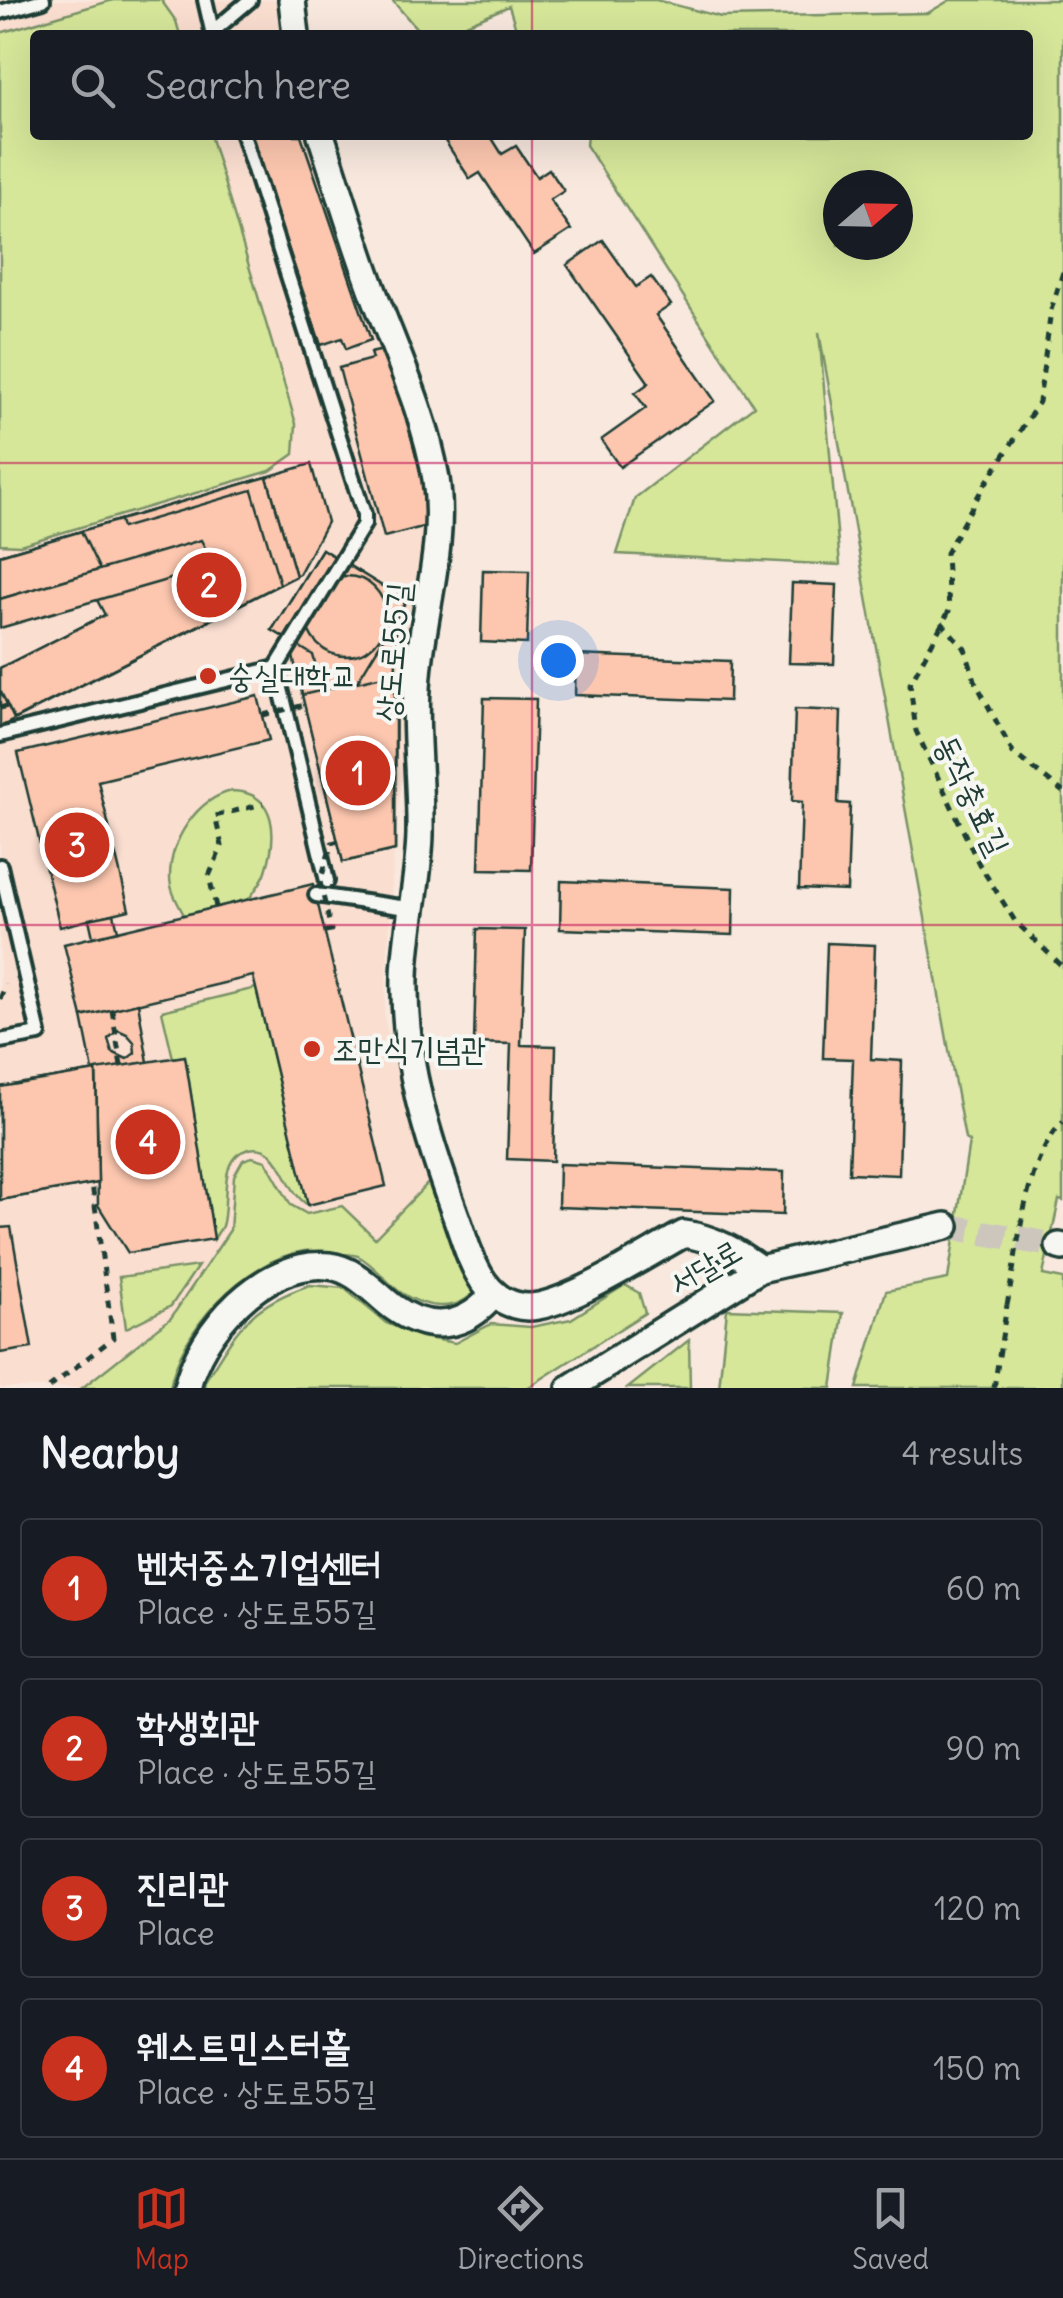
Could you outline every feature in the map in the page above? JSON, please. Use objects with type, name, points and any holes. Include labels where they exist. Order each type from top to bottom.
[{"type":"street","points":[[292,0],[295,30]]},
{"type":"street","name":"상도로55길","points":[[323,140],[379,308],[400,355],[436,478],[438,516],[418,677],[420,833],[404,974],[413,1086],[472,1261],[481,1281],[494,1294]]},
{"type":"street","name":"서달로","points":[[570,1388],[760,1269],[946,1226]]},
{"type":"street","points":[[186,1388],[205,1340],[230,1311],[259,1288],[288,1274],[328,1266],[352,1273],[395,1308],[426,1321],[452,1325],[481,1310],[494,1294],[510,1304],[529,1307],[559,1300],[684,1234],[704,1237],[738,1252],[760,1269]]},
{"type":"lane","points":[[0,12],[43,0]]},
{"type":"lane","points":[[205,0],[212,30]]},
{"type":"lane","points":[[217,30],[250,0]]},
{"type":"lane","points":[[0,735],[276,668],[364,524],[245,140]]},
{"type":"lane","points":[[276,668],[328,881]]},
{"type":"lane","points":[[0,866],[39,1034],[0,1040]]},
{"type":"lane","points":[[316,896],[414,910]]},
{"type":"path","name":"동작충효길","points":[[1063,272],[1051,310],[1038,402],[982,488],[946,553],[950,611],[940,622],[910,684],[916,731],[978,864],[1015,921],[1063,967]]},
{"type":"path","name":"동작충효길","points":[[940,622],[965,648],[976,683],[1013,753],[1063,792]]},
{"type":"path","points":[[263,715],[305,704]]},
{"type":"path","points":[[216,907],[208,876],[222,846],[215,816],[263,804]]},
{"type":"path","points":[[324,931],[331,930],[320,882],[332,842],[338,841]]},
{"type":"path","points":[[112,1010],[121,1066]]},
{"type":"path","points":[[994,1388],[1030,1188],[1050,1134],[1063,1122]]},
{"type":"path","points":[[49,1388],[113,1338],[92,1184]]},
{"type":"shaded area","name":"숭실대학교","points":[[0,0],[281,0],[283,30],[30,30],[30,140],[311,140],[392,349],[437,523],[395,830],[384,1018],[428,1184],[400,1264],[344,1237],[257,1271],[202,1304],[163,1388],[0,1388]]},
{"type":"green space","points":[[113,0],[161,0],[176,21],[179,30],[30,30],[30,140],[211,140],[296,424],[294,454],[270,471],[20,545],[0,544],[0,33]]},
{"type":"green space","points":[[392,0],[656,0],[721,17],[928,13],[950,0],[1063,0],[1063,1201],[1059,1200],[1043,1275],[1063,1279],[1063,1388],[857,1388],[886,1291],[948,1279],[969,1142],[965,1139],[819,332],[840,565],[617,554],[635,498],[754,406],[586,145],[586,140],[1033,140],[1033,30],[516,30],[509,6],[452,30],[418,30]]},
{"type":"green space","points":[[232,791],[247,793],[266,808],[272,844],[265,875],[249,899],[184,915],[170,882],[171,863],[180,836],[207,803]]},
{"type":"green space","points":[[256,988],[308,1205],[296,1194],[271,1154],[249,1149],[232,1161],[228,1171],[222,1226],[214,1239],[185,1057],[173,1058],[162,1011]]},
{"type":"green space","points":[[252,1157],[266,1161],[291,1205],[307,1214],[342,1206],[375,1238],[433,1178],[476,1290],[459,1303],[429,1305],[400,1292],[358,1256],[304,1251],[259,1268],[218,1301],[187,1343],[170,1388],[82,1388],[171,1318],[230,1230],[234,1176],[243,1160]]},
{"type":"green space","points":[[198,1266],[171,1306],[126,1328],[119,1277]]},
{"type":"green space","points":[[310,1285],[344,1288],[386,1323],[421,1337],[455,1343],[491,1324],[531,1327],[571,1319],[625,1285],[639,1293],[645,1313],[527,1388],[204,1388],[216,1363],[247,1321],[272,1301]]},
{"type":"green space","points":[[727,1309],[843,1313],[832,1388],[719,1388]]},
{"type":"green space","points":[[689,1340],[690,1388],[628,1388]]},
{"type":"building","points":[[252,140],[303,140],[371,340],[346,349],[342,338],[321,345]]},
{"type":"building","points":[[444,140],[493,140],[502,154],[516,146],[537,177],[549,169],[564,191],[550,200],[571,230],[534,254],[480,173],[470,179]]},
{"type":"building","points":[[603,240],[636,287],[651,277],[671,305],[656,315],[715,401],[620,467],[601,440],[646,408],[635,393],[649,383],[567,265]]},
{"type":"building","points":[[388,349],[434,524],[384,537],[339,368],[372,359],[370,353]]},
{"type":"building","points":[[311,464],[327,522],[299,574],[14,719],[0,690],[0,668],[142,596],[132,560],[0,599],[0,555]]},
{"type":"building","points":[[267,477],[296,576],[0,727],[0,668],[212,561],[201,540],[0,599],[0,555]]},
{"type":"building","points":[[267,477],[296,576],[173,639],[154,602],[217,571],[198,541],[201,540],[0,599],[0,555]]},
{"type":"building","points":[[252,490],[280,584],[14,719],[0,690],[0,668],[105,615],[97,600],[111,593],[81,531],[120,520],[122,528]]},
{"type":"building","points":[[201,540],[212,561],[184,575],[0,628],[0,599]]},
{"type":"building","points":[[322,549],[406,601],[396,617],[395,850],[343,862],[289,640],[272,630]]},
{"type":"building","points":[[322,549],[406,601],[357,682],[322,691],[313,655],[272,630]]},
{"type":"building","points":[[483,570],[529,571],[527,644],[481,642]]},
{"type":"building","points":[[346,576],[361,579],[374,588],[383,601],[383,631],[374,644],[361,653],[346,656],[331,653],[318,644],[309,631],[306,616],[309,601],[318,588],[331,579]]},
{"type":"building","points":[[792,583],[837,585],[834,664],[789,663]]},
{"type":"building","points":[[576,655],[730,661],[729,701],[575,695]]},
{"type":"building","points":[[342,673],[357,682],[395,673],[395,850],[343,862],[302,695],[333,688]]},
{"type":"building","points":[[258,696],[269,740],[98,781],[129,910],[60,927],[18,753]]},
{"type":"building","points":[[484,698],[536,699],[531,870],[479,869]]},
{"type":"building","points":[[795,709],[841,711],[838,803],[850,804],[847,891],[799,889],[802,802],[792,801]]},
{"type":"building","points":[[561,881],[734,888],[733,935],[560,929]]},
{"type":"building","name":"조만식기념관","points":[[313,884],[386,1186],[308,1205],[253,976],[82,1017],[64,944]]},
{"type":"building","points":[[114,914],[118,931],[93,937],[89,919]]},
{"type":"building","points":[[477,929],[525,930],[521,1045],[556,1046],[553,1161],[507,1159],[511,1044],[474,1043]]},
{"type":"building","points":[[827,943],[875,945],[871,1059],[902,1061],[899,1175],[849,1173],[853,1059],[823,1058]]},
{"type":"building","points":[[138,1003],[148,1062],[93,1071],[82,1017]],"holes":[[[118,1030],[134,1042],[135,1053],[127,1059],[112,1052],[108,1039]]]},
{"type":"building","points":[[185,1056],[214,1239],[128,1253],[98,1205],[96,1070]]},
{"type":"building","points":[[96,1071],[98,1183],[0,1200],[0,1087]]},
{"type":"building","points":[[96,1071],[98,1183],[0,1200],[0,1087]]},
{"type":"building","points":[[559,1164],[784,1172],[783,1215],[558,1207]]},
{"type":"building","points":[[11,1227],[32,1348],[0,1353],[0,1228]]},
{"type":"tunnel","points":[[946,1226],[1059,1246]]},
{"type":"place","name":"학생회관","points":[[209,585]]},
{"type":"place","name":"숭실대학교","points":[[208,676]]},
{"type":"place","name":"벤처중소기업센터","points":[[358,773]]},
{"type":"place","name":"진리관","points":[[77,845]]},
{"type":"place","name":"조만식기념관","points":[[312,1049]]},
{"type":"place","name":"웨스트민스터홀","points":[[148,1142]]}]
